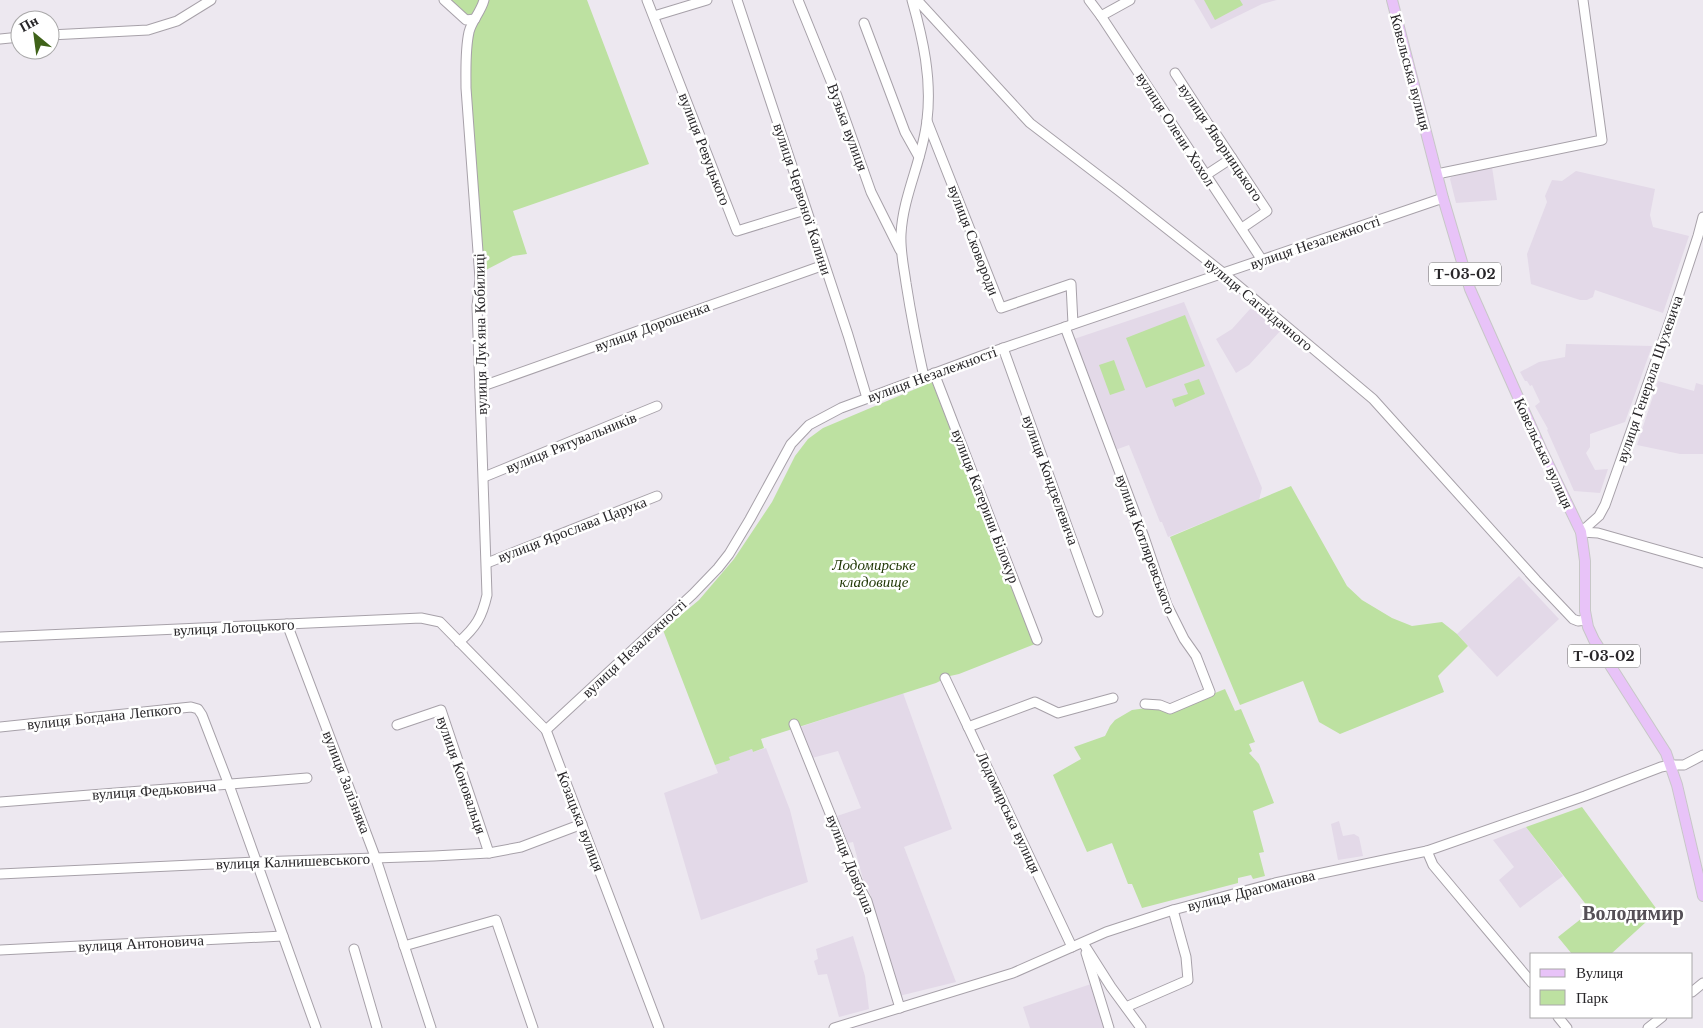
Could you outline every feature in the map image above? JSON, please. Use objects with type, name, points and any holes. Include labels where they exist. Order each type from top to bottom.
[{"type":"main road","name":"Ковельська вулиця","points":[[1392,0],[1443,198],[1470,289],[1538,444],[1581,532],[1585,561],[1586,620],[1594,640],[1659,741],[1671,765],[1703,896]]},
{"type":"street","points":[[60,34],[148,30],[177,21],[211,0]]},
{"type":"street","points":[[444,0],[466,20],[475,19]]},
{"type":"street","name":"вулиця Лукʼяна Кобилиці","points":[[459,642],[478,622],[484,611],[488,594],[477,306],[480,279],[466,88],[466,58],[469,31],[482,9],[484,0]]},
{"type":"street","name":"вулиця Ревуцького","points":[[647,0],[737,231],[805,210]]},
{"type":"street","points":[[654,16],[707,0]]},
{"type":"street","name":"вулиця Червоної Калини","points":[[736,0],[848,335],[867,398]]},
{"type":"street","name":"Вузька вулиця","points":[[798,0],[837,96],[871,192],[902,253]]},
{"type":"street","points":[[912,0],[926,56],[928,79],[927,120],[903,214],[900,236],[914,329],[924,377]]},
{"type":"street","name":"вулиця Сагайдачного","points":[[917,0],[1030,123],[1222,272],[1373,399],[1536,580],[1573,618],[1586,620]]},
{"type":"street","name":"вулиця Олени Хохол","points":[[1089,0],[1262,260]]},
{"type":"street","points":[[1101,16],[1130,0]]},
{"type":"street","points":[[1437,174],[1602,140],[1583,0]]},
{"type":"street","points":[[864,23],[905,132],[919,157]]},
{"type":"street","name":"вулиця Яворницького","points":[[1175,73],[1267,211],[1242,228]]},
{"type":"street","name":"вулиця Сковороди","points":[[927,120],[1001,308],[1072,284],[1069,325]]},
{"type":"street","points":[[1206,175],[1232,158]]},
{"type":"street","name":"вулиця Незалежності","points":[[546,730],[693,594],[718,568],[750,519],[791,444],[809,425],[867,398],[1003,348],[1443,198]]},
{"type":"street","name":"вулиця Генерала Шухевича","points":[[1581,532],[1599,516],[1605,505],[1672,315],[1703,218]]},
{"type":"street","name":"вулиця Дорошенка","points":[[480,387],[824,265]]},
{"type":"street","name":"вулиця Котляревського","points":[[1069,325],[1167,605],[1184,639],[1196,656],[1210,692],[1170,709],[1145,704]]},
{"type":"street","name":"вулиця Кондзелевича","points":[[1003,348],[1098,612]]},
{"type":"street","name":"вулиця Катерини Білокур","points":[[934,373],[1037,640]]},
{"type":"street","name":"вулиця Рятувальників","points":[[484,477],[657,406]]},
{"type":"street","name":"вулиця Ярослава Царука","points":[[487,563],[658,496]]},
{"type":"street","points":[[1581,532],[1598,533],[1703,563]]},
{"type":"street","name":"вулиця Лотоцького","points":[[0,637],[421,618],[440,622],[459,642]]},
{"type":"street","name":"вулиця Залізняка","points":[[287,624],[376,859],[431,1028]]},
{"type":"street","name":"Козацька вулиця","points":[[459,642],[546,730],[659,1028]]},
{"type":"street","name":"Лодомирська вулиця","points":[[945,678],[1072,947]]},
{"type":"street","points":[[968,727],[1035,702],[1058,713],[1113,698]]},
{"type":"street","name":"вулиця Богдана Лепкого","points":[[0,727],[191,707],[198,709],[229,785],[316,1028]]},
{"type":"street","name":"вулиця Коновальця","points":[[397,724],[441,710],[489,852]]},
{"type":"street","name":"вулиця Довбуша","points":[[794,724],[860,888],[867,901],[900,1008]]},
{"type":"street","name":"вулиця Драгоманова","points":[[834,1028],[1014,972],[1106,932],[1173,910],[1275,883],[1427,851],[1671,765],[1684,765],[1703,756]]},
{"type":"street","name":"вулиця Федьковича","points":[[0,802],[307,778]]},
{"type":"street","name":"вулиця Калнишевського","points":[[0,874],[257,862],[376,859],[489,852],[520,847],[582,824]]},
{"type":"street","points":[[1427,851],[1433,865],[1530,982]]},
{"type":"street","points":[[1126,1007],[1188,980],[1186,957],[1173,910]]},
{"type":"street","points":[[404,946],[496,920],[533,1028]]},
{"type":"street","name":"вулиця Антоновича","points":[[0,950],[283,936]]},
{"type":"street","points":[[1083,943],[1141,1028]]},
{"type":"street","points":[[1083,943],[1109,1028]]},
{"type":"street","points":[[354,949],[377,1028]]},
{"type":"street","points":[[1693,991],[1703,983]]},
{"type":"street","points":[[1559,1018],[1567,1028]]},
{"type":"street","points":[[1648,1028],[1661,1018]]},
{"type":"shaded area","points":[[1194,0],[1277,0],[1262,4],[1211,29]]},
{"type":"shaded area","points":[[1492,167],[1497,200],[1456,203],[1451,177]]},
{"type":"shaded area","points":[[1576,171],[1655,189],[1650,215],[1653,227],[1689,236],[1663,313],[1595,290],[1593,297],[1587,300],[1580,300],[1531,284],[1527,254],[1547,202],[1545,196],[1552,180],[1562,181]]},
{"type":"shaded area","points":[[1184,302],[1262,488],[1259,500],[1168,537],[1162,522],[1160,522],[1129,445],[1115,450],[1074,339]]},
{"type":"shaded area","points":[[1250,309],[1261,312],[1282,329],[1249,365],[1236,373],[1216,339],[1232,329]]},
{"type":"shaded area","points":[[1566,344],[1652,346],[1625,422],[1590,434],[1590,447],[1586,453],[1595,470],[1608,469],[1600,493],[1574,491],[1548,429],[1535,406],[1540,402],[1532,385],[1530,386],[1525,381],[1520,372],[1539,362],[1565,357]]},
{"type":"shaded area","points":[[1658,381],[1694,391],[1696,383],[1703,385],[1703,454],[1680,454],[1637,445]]},
{"type":"shaded area","points":[[1519,576],[1559,619],[1497,677],[1457,634]]},
{"type":"shaded area","points":[[903,693],[952,829],[904,847],[956,982],[899,996],[867,883],[864,883],[853,842],[848,843],[837,816],[861,808],[838,751],[812,758],[800,727]]},
{"type":"shaded area","points":[[766,748],[790,810],[808,882],[701,920],[664,793],[718,773],[715,765],[729,760],[728,757],[752,749],[753,752]]},
{"type":"shaded area","points":[[1339,821],[1343,836],[1354,834],[1359,837],[1363,856],[1338,860],[1331,824]]},
{"type":"shaded area","points":[[1526,827],[1563,876],[1520,908],[1499,880],[1514,867],[1493,840]]},
{"type":"shaded area","points":[[853,936],[865,976],[869,1009],[839,1017],[827,974],[818,975],[814,961],[818,959],[816,949]]},
{"type":"shaded area","points":[[1091,984],[1104,1028],[1030,1028],[1023,1007]]},
{"type":"green space","points":[[447,0],[587,0],[649,164],[513,211],[527,254],[513,256],[482,272],[468,66],[472,17],[466,18]]},
{"type":"green space","points":[[1204,0],[1240,0],[1243,5],[1215,20]]},
{"type":"green space","points":[[1185,315],[1205,366],[1146,388],[1126,338]]},
{"type":"green space","points":[[1114,360],[1125,390],[1110,395],[1099,365]]},
{"type":"green space","points":[[1199,379],[1205,394],[1175,407],[1172,399],[1188,394],[1184,384]]},
{"type":"green space","name":"Лодомирське кладовище","points":[[932,382],[1035,644],[936,683],[761,739],[764,748],[753,752],[752,749],[729,757],[730,760],[715,765],[663,630],[699,600],[734,559],[772,502],[795,456],[808,439],[823,428]]},
{"type":"green space","points":[[1291,486],[1347,586],[1362,600],[1392,618],[1412,626],[1442,622],[1468,646],[1438,676],[1444,692],[1340,734],[1319,722],[1303,681],[1240,705],[1170,537]]},
{"type":"green space","points":[[1225,689],[1235,711],[1241,709],[1255,742],[1249,744],[1252,751],[1249,753],[1259,764],[1274,803],[1253,811],[1264,852],[1259,853],[1265,876],[1253,879],[1251,875],[1238,878],[1238,883],[1142,908],[1132,884],[1128,884],[1112,843],[1087,852],[1053,775],[1081,759],[1074,747],[1105,736],[1115,720],[1132,710],[1154,707],[1170,711]]},
{"type":"green space","points":[[1582,807],[1658,911],[1612,953],[1571,953],[1558,937],[1591,911],[1526,827]]},
{"type":"district","name":"Володимир","points":[[1633,913]]}]
